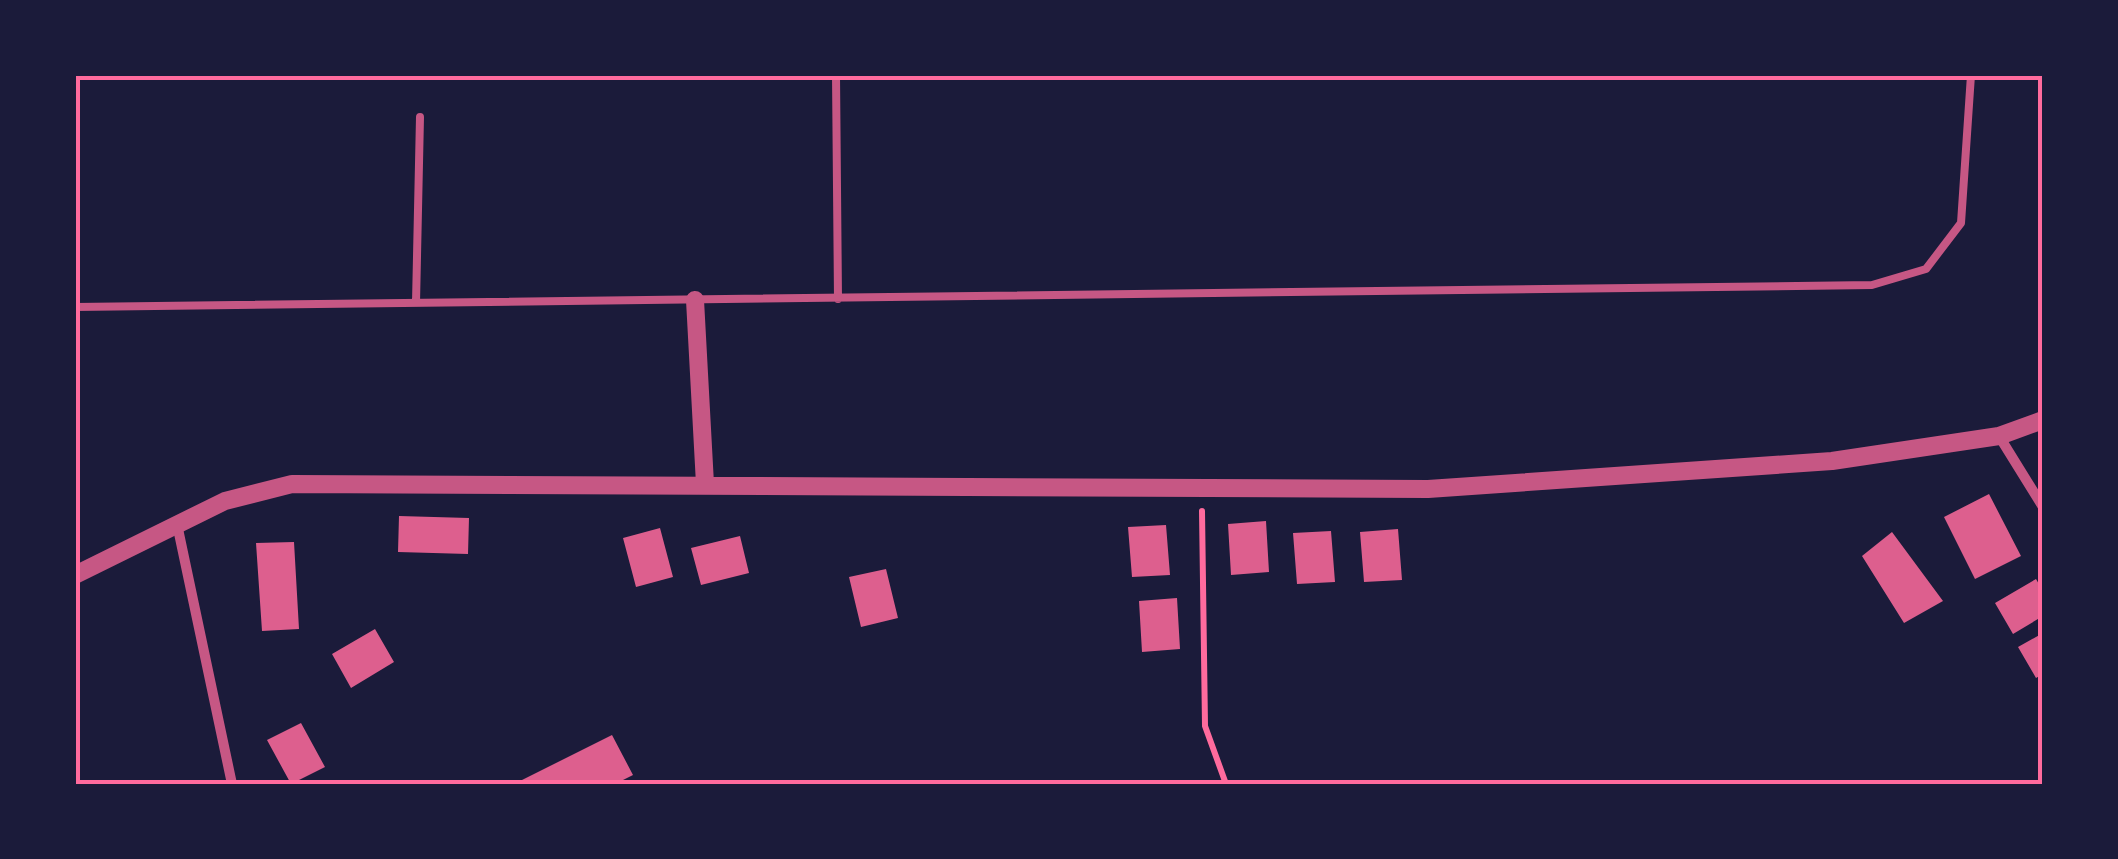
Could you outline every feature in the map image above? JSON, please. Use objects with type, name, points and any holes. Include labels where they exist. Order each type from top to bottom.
[{"type":"street","points":[[695,300],[704,484]]},
{"type":"street","points":[[75,576],[225,501],[292,484],[1428,488],[1832,461],[1999,436],[2043,420]]},
{"type":"street","points":[[1999,436],[2043,507]]},
{"type":"street","points":[[176,524],[232,784]]},
{"type":"lane","points":[[836,75],[838,299]]},
{"type":"lane","points":[[75,307],[1872,285],[1926,268],[1961,224],[1971,75]]},
{"type":"lane","points":[[416,304],[420,118]]},
{"type":"path","points":[[1202,490],[1205,726],[1226,784]]},
{"type":"building","points":[[1989,494],[2021,556],[1975,579],[1944,517]]},
{"type":"building","points":[[399,516],[469,518],[468,554],[398,552]]},
{"type":"building","points":[[1266,521],[1269,572],[1231,575],[1228,524]]},
{"type":"building","points":[[1166,525],[1170,575],[1132,577],[1128,527]]},
{"type":"building","points":[[660,528],[673,577],[636,587],[623,538]]},
{"type":"building","points":[[1398,529],[1402,580],[1364,582],[1360,532]]},
{"type":"building","points":[[1331,531],[1335,582],[1297,584],[1293,533]]},
{"type":"building","points":[[1892,532],[1943,601],[1904,623],[1862,556]]},
{"type":"building","points":[[740,536],[749,573],[701,585],[691,548]]},
{"type":"building","points":[[294,542],[299,629],[262,631],[256,543]]},
{"type":"building","points":[[886,569],[898,618],[861,627],[849,577]]},
{"type":"building","points":[[2036,579],[2043,591],[2043,616],[2013,634],[1995,603]]},
{"type":"building","points":[[1177,598],[1180,649],[1142,652],[1139,601]]},
{"type":"building","points":[[375,629],[394,662],[351,688],[332,654]]},
{"type":"building","points":[[2043,633],[2043,674],[2036,678],[2018,647]]},
{"type":"building","points":[[301,723],[325,767],[291,784],[267,740]]},
{"type":"building","points":[[612,735],[633,775],[615,784],[514,784]]}]
